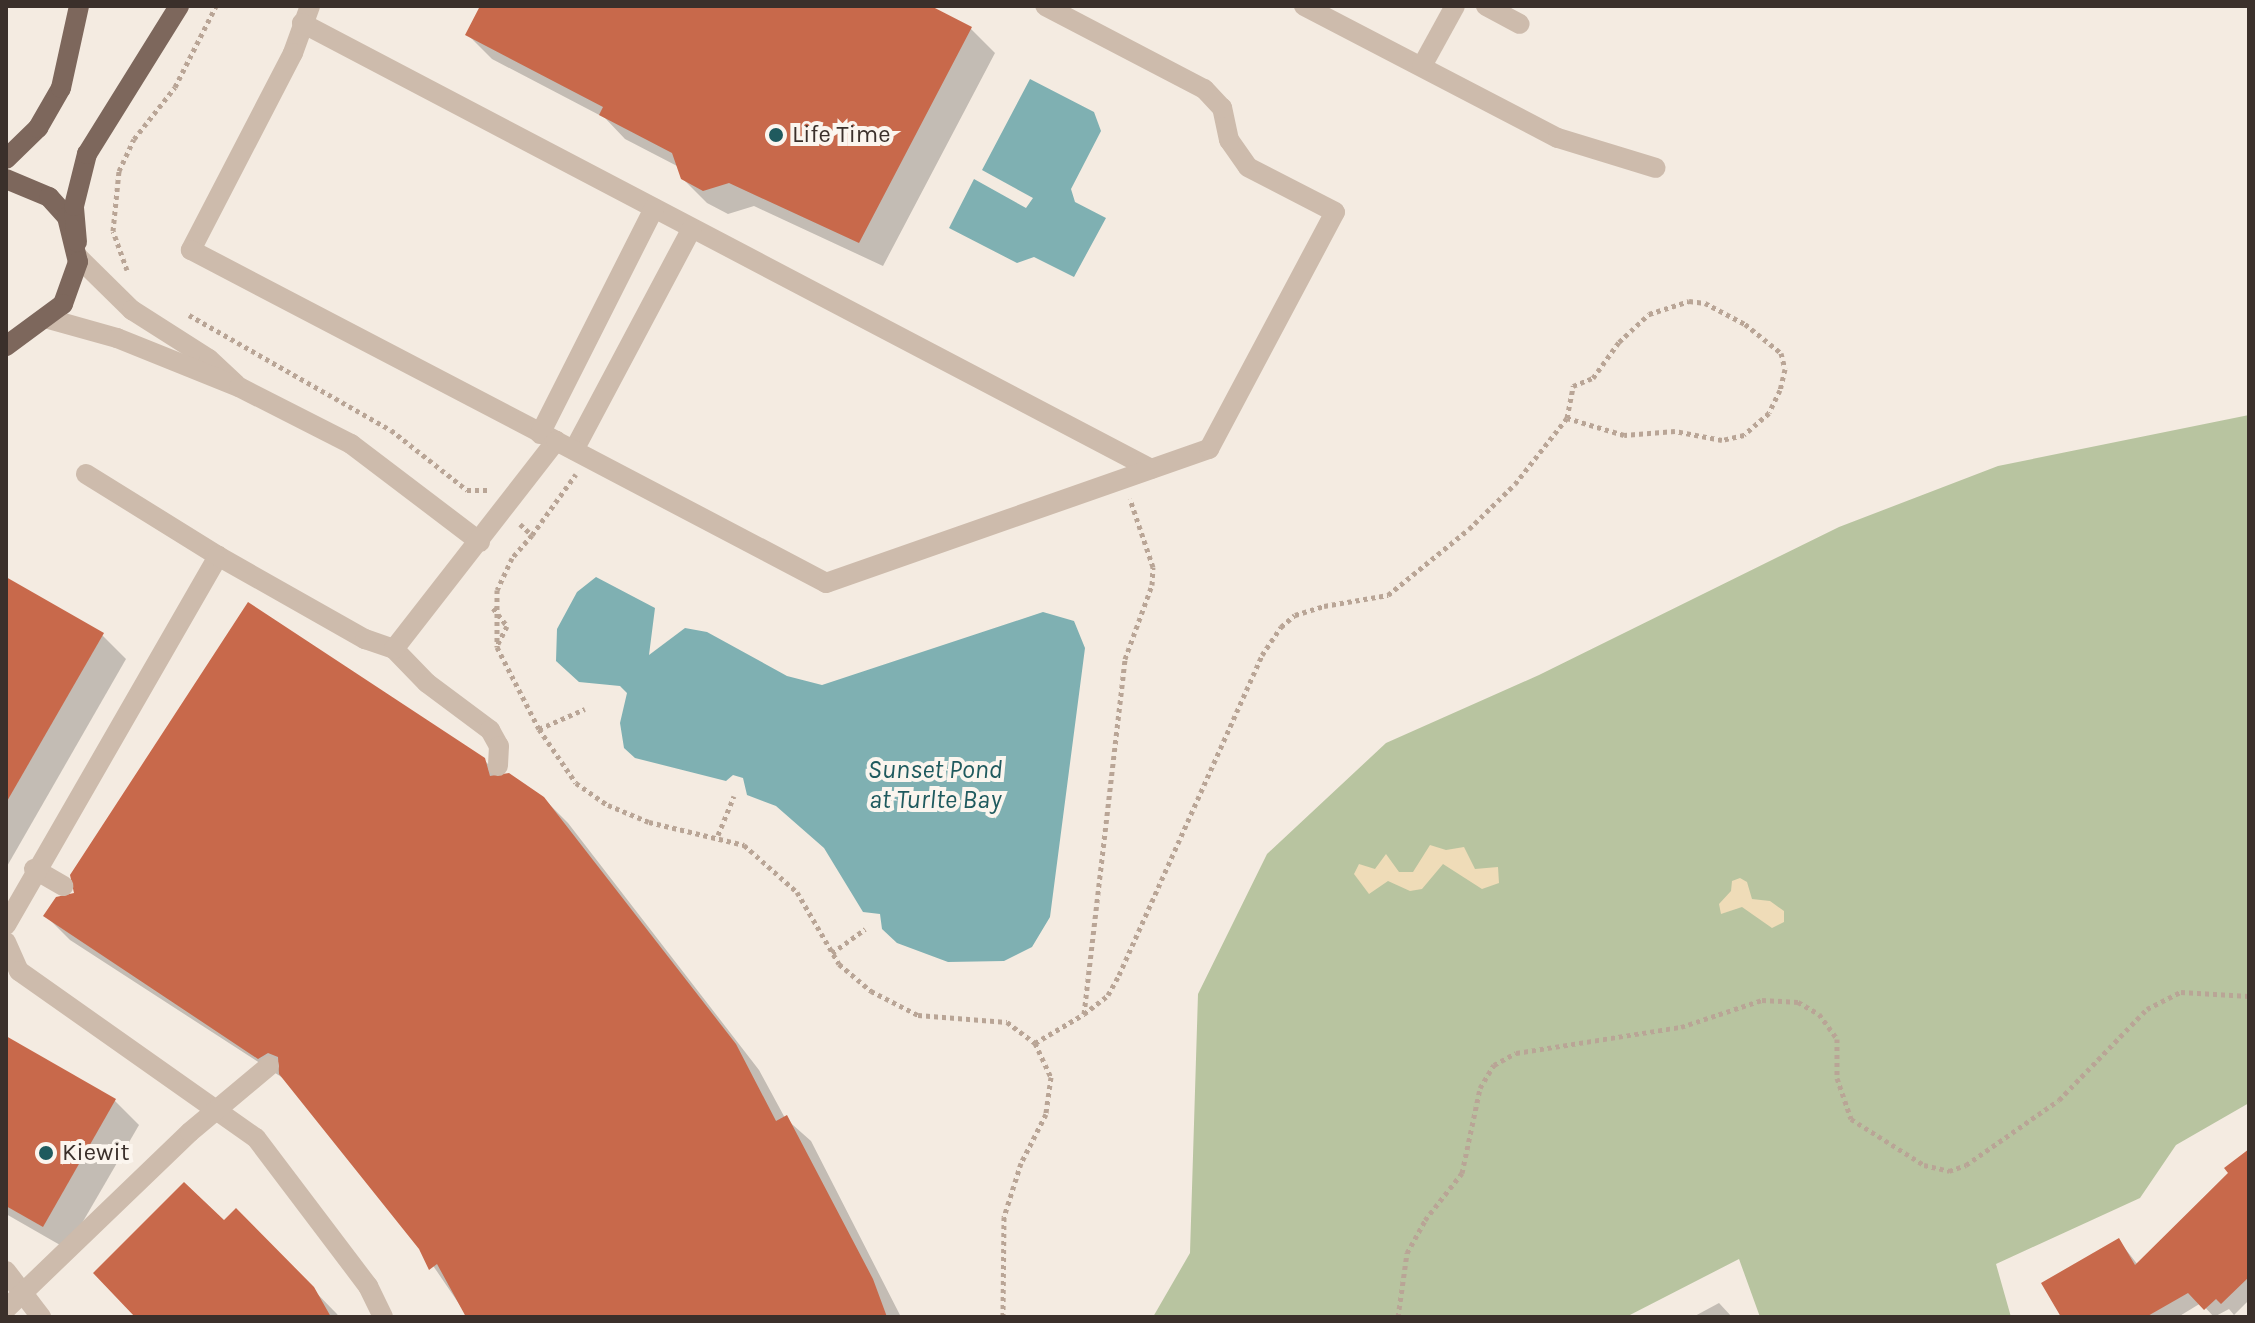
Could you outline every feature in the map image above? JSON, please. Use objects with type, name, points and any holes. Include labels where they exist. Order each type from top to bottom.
[{"type":"main road","points":[[6,159],[38,128],[61,88],[79,6]]},
{"type":"main road","points":[[6,346],[49,319],[74,285],[77,250],[74,206],[87,154],[179,6]]},
{"type":"main road","points":[[6,179],[49,197],[67,217],[77,250]]},
{"type":"main road","points":[[6,336],[31,331]]},
{"type":"street","points":[[1045,6],[1204,89],[1222,108],[1229,140],[1248,167],[1335,212],[1209,449],[826,583],[562,449],[191,250],[293,53],[306,15],[654,208],[1151,469]]},
{"type":"street","points":[[1304,6],[1558,138],[1656,168]]},
{"type":"street","points":[[1422,66],[1455,6]]},
{"type":"street","points":[[1486,6],[1520,24]]},
{"type":"street","points":[[562,449],[654,208]]},
{"type":"street","points":[[394,649],[480,542],[562,449],[692,228]]},
{"type":"street","points":[[77,250],[104,288],[209,359],[239,387]]},
{"type":"street","points":[[49,319],[117,338],[201,376],[239,387],[379,460],[480,542]]},
{"type":"street","points":[[86,474],[218,556],[365,639],[394,649],[427,683],[490,730],[499,746],[498,766]]},
{"type":"street","points":[[6,918],[218,556]]},
{"type":"street","points":[[34,869],[63,886]]},
{"type":"street","points":[[6,942],[12,972],[220,1109],[256,1138],[368,1286],[383,1317]]},
{"type":"street","points":[[11,1297],[269,1066]]},
{"type":"street","points":[[6,1271],[11,1297],[41,1317]]},
{"type":"path","points":[[1035,1043],[1084,1014],[1108,995],[1271,639],[1295,615],[1374,599],[1397,588],[1505,494],[1567,418],[1573,386],[1593,378],[1634,324],[1668,307],[1705,303],[1745,324],[1781,353],[1785,369],[1780,390],[1769,413],[1744,435],[1722,440],[1675,431],[1624,435],[1567,418]]},
{"type":"path","points":[[562,449],[532,535],[503,574],[493,608],[497,647],[539,729],[576,783],[608,805],[649,822],[718,835],[744,845],[773,865],[797,892],[832,953],[871,991],[918,1015],[1007,1022],[1035,1043],[1051,1077],[1046,1114],[1021,1163],[1004,1217],[1003,1317]]},
{"type":"path","points":[[1084,1014],[1125,659],[1152,585],[1153,567],[1125,478]]},
{"type":"path","points":[[518,522],[532,535]]},
{"type":"path","points":[[493,608],[507,626],[497,647]]},
{"type":"path","points":[[539,729],[585,709]]},
{"type":"path","points":[[718,835],[734,796]]},
{"type":"path","points":[[832,953],[865,929]]},
{"type":"path","points":[[1398,1317],[1407,1253],[1425,1220],[1462,1173],[1480,1088],[1494,1065],[1516,1053],[1681,1027],[1762,1000],[1798,1002],[1819,1014],[1837,1039],[1837,1078],[1851,1119],[1924,1165],[1949,1171],[1966,1165],[2059,1100],[2147,1009],[2181,992],[2249,996]]},
{"type":"green space","points":[[2249,415],[2249,1103],[2176,1145],[2140,1198],[1996,1264],[2011,1317],[1760,1317],[1739,1259],[1626,1317],[1153,1317],[1190,1253],[1198,994],[1267,854],[1386,743],[1539,675],[1839,527],[1998,466]]},
{"type":"sand","points":[[1430,845],[1446,850],[1464,847],[1475,869],[1498,867],[1499,883],[1482,889],[1443,864],[1422,889],[1410,891],[1388,881],[1369,894],[1354,874],[1359,864],[1375,869],[1386,854],[1399,872],[1413,872]]},
{"type":"sand","points":[[1740,878],[1747,882],[1752,899],[1770,901],[1784,911],[1784,922],[1772,928],[1742,907],[1721,914],[1719,904],[1731,891],[1732,881]]},
{"type":"water","points":[[1030,79],[1094,112],[1101,131],[1071,189],[1075,202],[1106,218],[1074,277],[1034,257],[1017,263],[949,228],[974,179],[1026,208],[1033,198],[982,170]]},
{"type":"water","name":"Sunset Pond at Turlte Bay","points":[[596,577],[655,608],[649,655],[685,628],[707,632],[787,676],[822,685],[1043,612],[1074,621],[1085,648],[1050,917],[1032,947],[1004,961],[948,962],[897,943],[882,929],[880,914],[863,912],[824,848],[776,806],[747,795],[743,778],[733,775],[726,781],[635,758],[624,748],[620,723],[627,693],[620,686],[579,682],[556,661],[557,629],[577,592]]},
{"type":"building","name":"Life Time","points":[[480,6],[931,6],[972,27],[859,243],[729,183],[703,191],[681,179],[672,153],[599,115],[603,107],[465,35]]},
{"type":"building","points":[[6,577],[104,633],[6,803]]},
{"type":"building","points":[[248,602],[485,758],[490,776],[509,773],[544,797],[736,1044],[776,1121],[787,1115],[873,1279],[887,1317],[466,1317],[437,1264],[429,1270],[419,1249],[279,1074],[278,1057],[268,1053],[258,1059],[43,916],[56,897],[74,893],[70,875]]},
{"type":"building","name":"Kiewit","points":[[6,1036],[116,1099],[43,1227],[6,1206]]},
{"type":"building","points":[[2249,1149],[2249,1277],[2221,1304],[2216,1299],[2204,1310],[2188,1293],[2146,1317],[2061,1317],[2041,1283],[2119,1238],[2135,1265],[2228,1173],[2224,1168]]},
{"type":"building","points":[[184,1182],[224,1220],[236,1208],[314,1287],[331,1317],[135,1317],[93,1273]]},
{"type":"place","name":"Life Time","points":[[776,135]]},
{"type":"place","name":"Kiewit","points":[[46,1153]]}]
